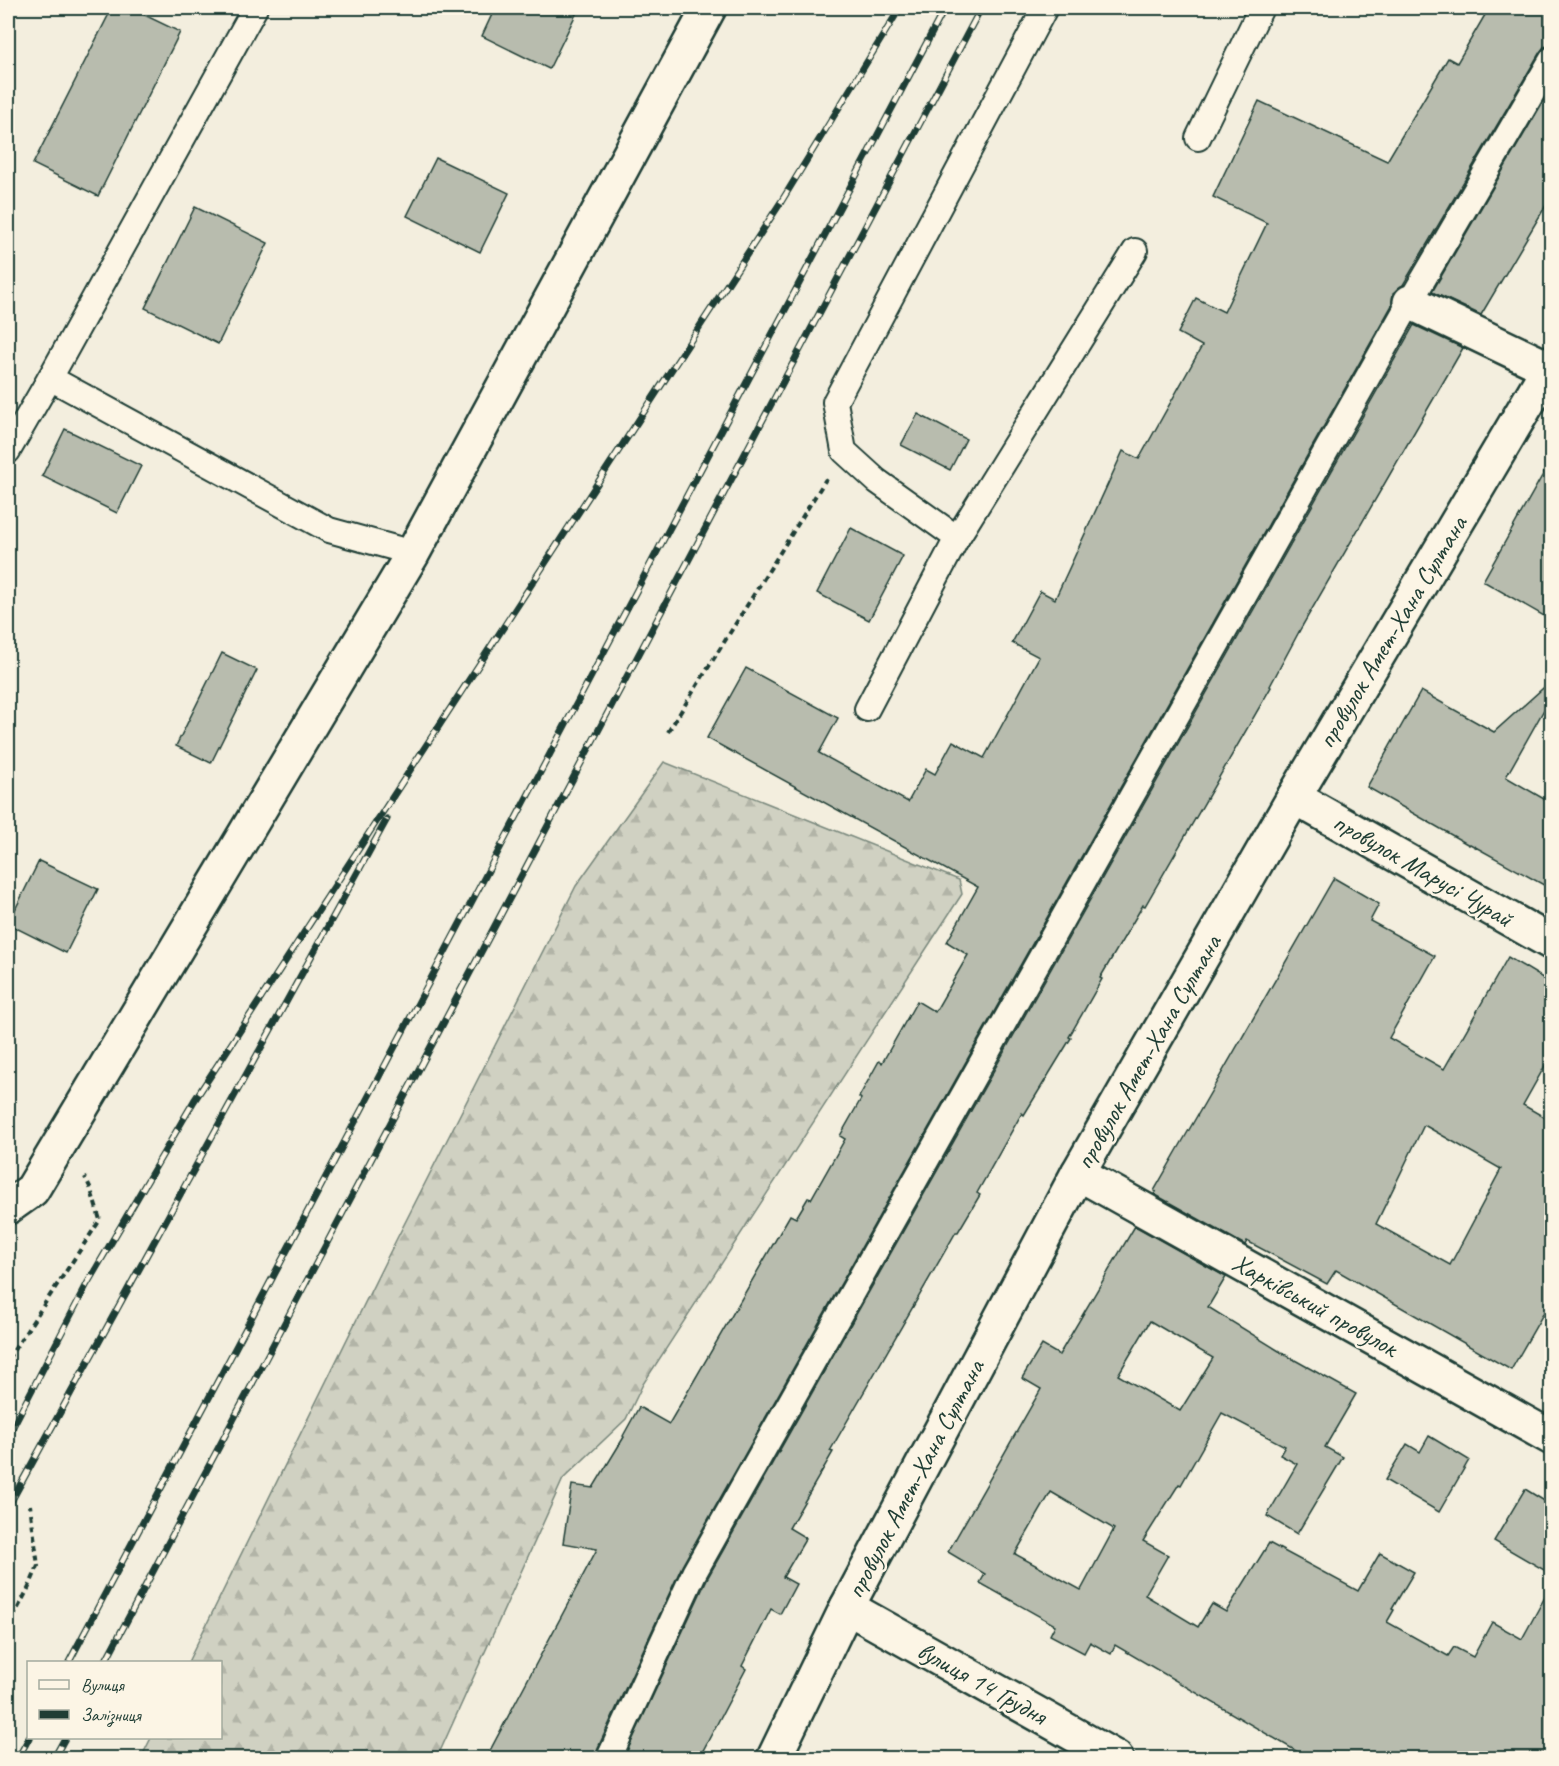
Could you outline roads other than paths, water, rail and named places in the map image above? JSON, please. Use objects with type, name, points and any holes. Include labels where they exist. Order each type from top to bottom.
[{"type":"street","points":[[8,1207],[32,1190],[413,553],[709,8]]},
{"type":"street","points":[[1410,302],[1550,365]]},
{"type":"street","name":"провулок Амет-Хана Султана","points":[[774,1758],[847,1607],[1078,1173],[1294,797],[1550,365]]},
{"type":"street","name":"провулок Марусі Чурай","points":[[1294,797],[1551,943]]},
{"type":"street","name":"Харківський провулок","points":[[1078,1173],[1551,1438]]},
{"type":"street","name":"вулиця 14 Грудня","points":[[847,1607],[1116,1758]]},
{"type":"lane","points":[[8,452],[255,8]]},
{"type":"lane","points":[[957,538],[877,481],[844,450],[835,402],[1045,8]]},
{"type":"lane","points":[[1198,138],[1261,8]]},
{"type":"lane","points":[[609,1758],[694,1573],[1410,302],[1551,59]]},
{"type":"lane","points":[[867,709],[957,538],[1134,251]]},
{"type":"lane","points":[[50,378],[329,530],[413,553]]},
{"type":"railway","points":[[8,1436],[87,1284],[194,1101],[781,202],[900,8]]},
{"type":"railway","points":[[70,1661],[945,8]]},
{"type":"railway","points":[[106,1661],[981,8]]},
{"type":"railway","points":[[8,1507],[387,819]]},
{"type":"railway","points":[[18,1758],[28,1739]]},
{"type":"railway","points":[[54,1758],[64,1739]]}]
